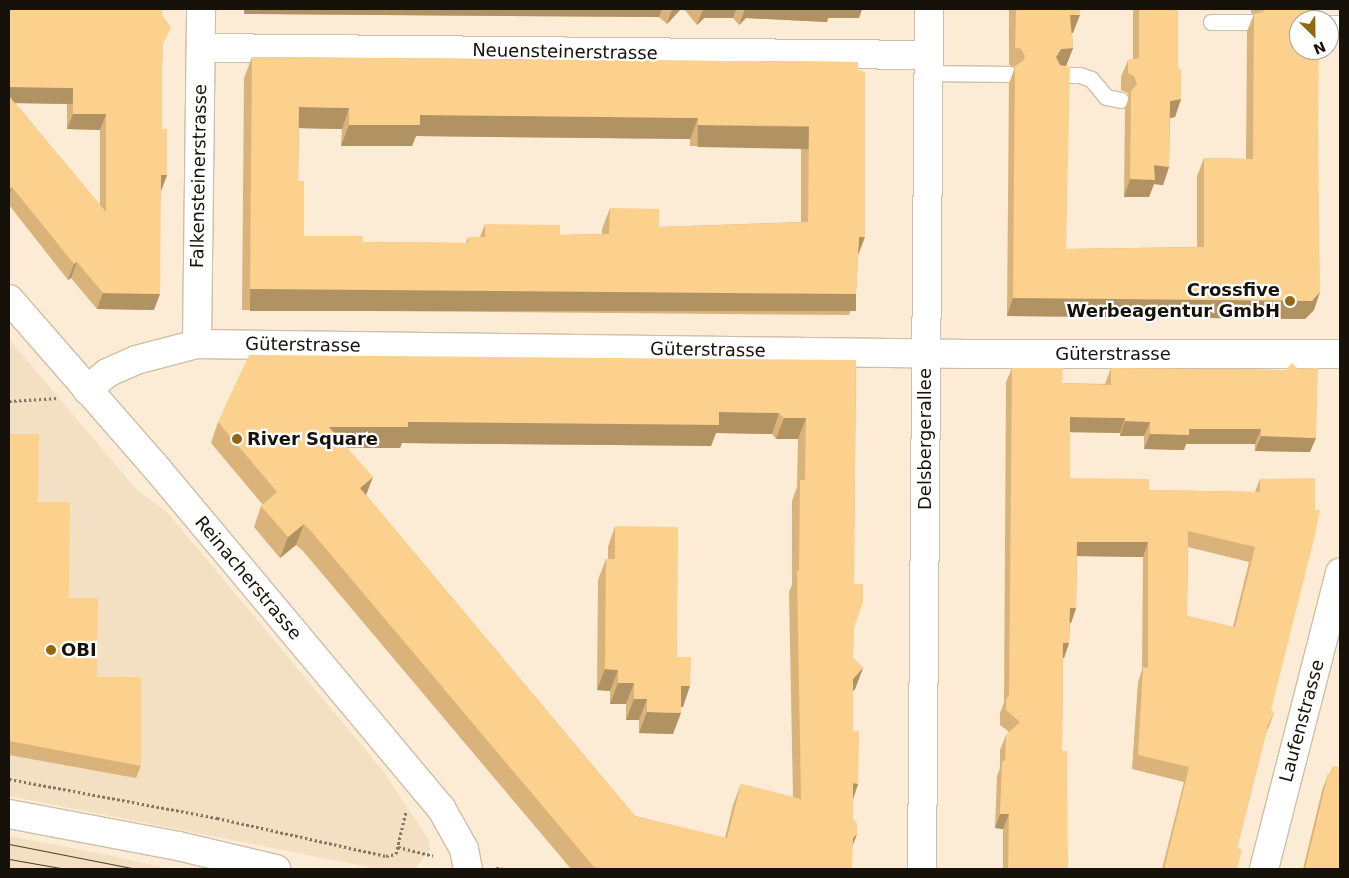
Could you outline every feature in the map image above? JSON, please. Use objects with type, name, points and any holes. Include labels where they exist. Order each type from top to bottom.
[{"type":"street","name":"Falkensteinerstrasse","points":[[197,344],[201,9]]},
{"type":"street","name":"Delsbergerallee","points":[[922,869],[929,9]]},
{"type":"street","name":"Neuensteinerstrasse","points":[[200,48],[928,64]]},
{"type":"street","name":"Reinacherstrasse","points":[[9,299],[414,776],[454,828],[464,849],[468,869]]},
{"type":"street","name":"Güterstrasse","points":[[87,390],[107,373],[136,360],[197,344],[926,353],[1340,354]]},
{"type":"street","name":"Laufenstrasse","points":[[1264,869],[1340,573]]},
{"type":"street","points":[[9,814],[178,846],[276,869]]},
{"type":"lane","points":[[1211,22],[1251,22]]},
{"type":"lane","points":[[928,64],[1009,74]]},
{"type":"lane","points":[[1058,75],[1080,75],[1091,79],[1106,97],[1121,100]]},
{"type":"path","points":[[9,401],[50,401],[87,390]]},
{"type":"path","points":[[9,779],[217,818],[386,856],[396,854],[414,776]]},
{"type":"shaded area","points":[[9,339],[136,489],[167,512],[383,771],[429,840],[430,849],[415,869],[379,869],[9,796]]},
{"type":"shaded area","points":[[9,836],[108,855],[168,869],[9,869]]},
{"type":"building","points":[[9,9],[162,9],[162,15],[171,27],[163,44],[162,64],[162,129],[167,129],[167,175],[161,175],[160,294],[103,293],[77,262],[74,264],[12,187],[9,190],[9,96],[106,212],[106,114],[73,114],[73,88],[9,87]]},
{"type":"building","points":[[1016,9],[1080,9],[1080,15],[1070,15],[1073,48],[1061,49],[1056,57],[1060,65],[1070,67],[1066,249],[1204,247],[1204,158],[1253,159],[1254,14],[1263,12],[1264,9],[1319,9],[1289,10],[1289,60],[1319,60],[1320,292],[1312,301],[1013,298],[1015,66],[1023,61],[1025,56],[1021,49],[1015,47]]},
{"type":"building","points":[[1139,9],[1178,9],[1178,69],[1181,69],[1181,99],[1170,101],[1169,167],[1154,165],[1155,180],[1130,179],[1131,91],[1137,84],[1134,76],[1128,73],[1128,60],[1139,58]]},
{"type":"building","points":[[252,57],[858,62],[858,70],[865,72],[865,237],[859,237],[856,294],[250,289]],"holes":[[[299,107],[349,108],[349,125],[420,125],[420,115],[698,118],[698,125],[809,126],[808,222],[659,227],[659,209],[610,208],[609,234],[560,235],[560,225],[485,224],[485,237],[468,237],[468,243],[363,242],[363,236],[304,236],[304,181],[298,181]]]},
{"type":"building","points":[[249,355],[856,360],[854,584],[863,584],[863,602],[854,628],[853,658],[863,668],[853,679],[853,731],[859,731],[858,784],[853,783],[853,819],[857,823],[857,834],[853,838],[852,869],[603,869],[594,867],[310,530],[304,524],[288,537],[261,506],[277,492],[218,422]],"holes":[[[719,412],[779,413],[784,418],[806,418],[805,480],[800,480],[799,571],[797,571],[801,799],[741,784],[727,838],[635,816],[360,488],[373,477],[329,427],[408,427],[408,422],[719,425]]]},
{"type":"building","points":[[1292,363],[1298,369],[1318,368],[1316,438],[1261,436],[1261,429],[1189,429],[1189,435],[1150,434],[1150,422],[1125,421],[1125,418],[1070,417],[1070,478],[1149,479],[1149,490],[1260,492],[1260,479],[1315,478],[1315,510],[1320,510],[1271,710],[1274,713],[1268,726],[1237,848],[1242,850],[1237,869],[1164,869],[1189,767],[1138,755],[1143,667],[1148,668],[1148,542],[1077,542],[1076,608],[1070,608],[1069,643],[1063,643],[1062,751],[1067,751],[1068,869],[1008,869],[1009,814],[1000,814],[1002,762],[1005,760],[1006,735],[1020,722],[1006,710],[1006,699],[1009,695],[1012,368],[1063,368],[1062,383],[1111,385],[1111,368],[1286,370]],"holes":[[[1188,531],[1255,547],[1235,627],[1187,616]]]},
{"type":"building","name":"OBI","points":[[9,434],[39,434],[38,502],[70,502],[69,598],[98,598],[97,677],[141,677],[141,766],[9,741]]},
{"type":"building","points":[[615,526],[678,527],[677,657],[691,657],[690,686],[681,686],[681,713],[647,712],[647,699],[634,699],[634,683],[618,683],[618,670],[605,669],[606,559],[615,559]]},
{"type":"building","points":[[1333,766],[1340,767],[1340,869],[1305,869],[1328,774],[1331,774]]},
{"type":"tram line","points":[[9,844],[137,869]]},
{"type":"tram line","points":[[9,859],[66,869]]},
{"type":"place","name":"Crossfive Werbeagentur GmbH","points":[[1290,301]]},
{"type":"place","name":"River Square","points":[[237,439]]},
{"type":"place","name":"OBI","points":[[51,650]]}]
